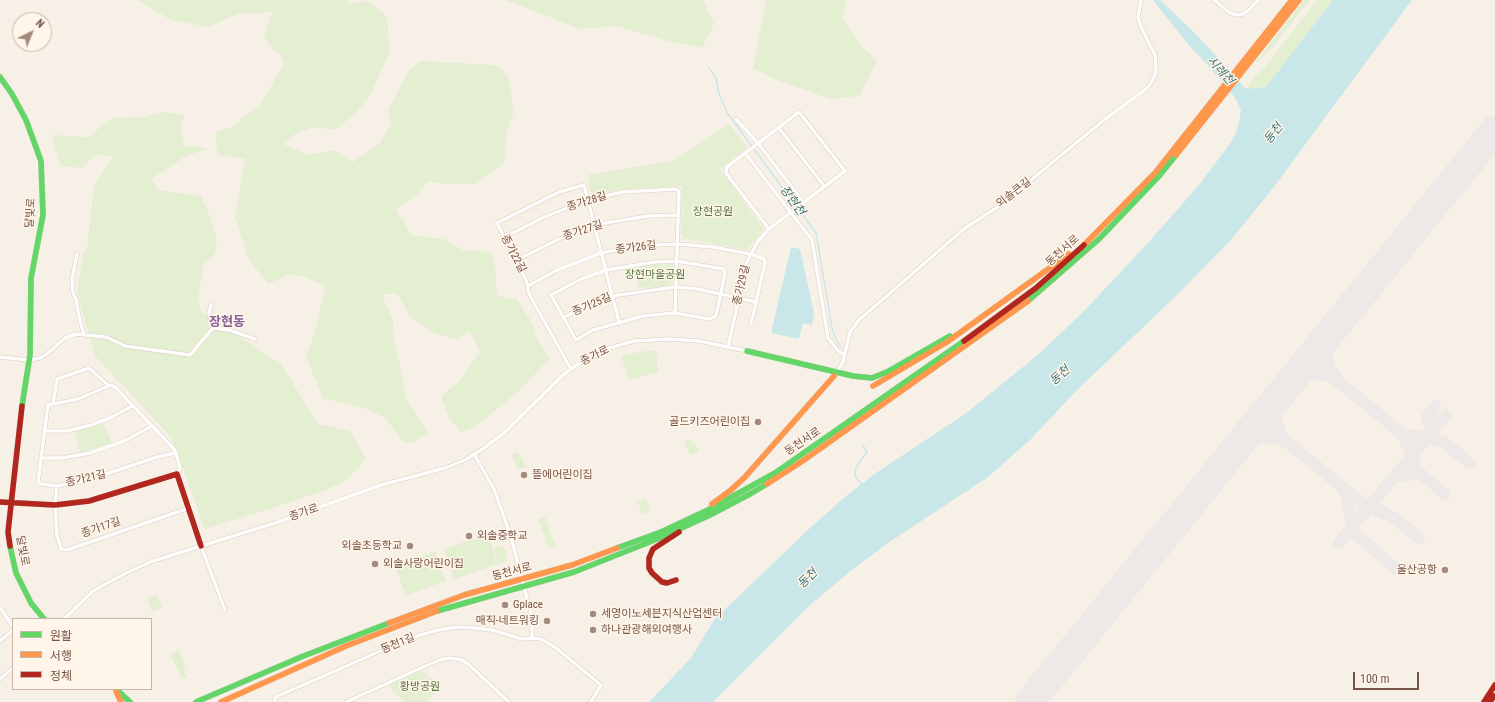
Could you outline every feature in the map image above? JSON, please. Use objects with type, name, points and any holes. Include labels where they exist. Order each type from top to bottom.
[{"type":"main road","name":"동천서로","points":[[221,702],[304,664],[415,618],[574,572],[613,557],[710,515],[771,482],[953,356],[1040,292],[1099,239],[1159,176],[1292,0]]},
{"type":"main road","name":"동천서로","points":[[1243,66],[1299,0]]},
{"type":"main road","name":"달빛로","points":[[0,77],[12,94],[26,120],[41,161],[43,208],[42,224],[31,278],[30,360],[22,406],[8,532],[14,564],[24,590],[31,603],[43,618]]},
{"type":"main road","name":"동천서로","points":[[196,702],[301,657],[420,611],[464,595],[566,567],[661,532],[692,518],[775,473],[1023,298],[1095,235],[1154,173],[1210,108]]},
{"type":"main road","points":[[873,386],[947,342],[1095,235]]},
{"type":"main road","points":[[747,351],[845,375],[872,378],[884,374],[983,316]]},
{"type":"main road","points":[[692,518],[723,496],[740,481],[836,374]]},
{"type":"main road","points":[[0,502],[55,505],[89,501],[177,474],[201,546]]},
{"type":"main road","points":[[676,580],[667,584],[662,582],[652,573],[648,563],[650,553],[656,546],[710,515]]},
{"type":"main road","points":[[1484,702],[1495,685]]},
{"type":"main road","points":[[115,690],[120,700]]},
{"type":"main road","points":[[116,690],[130,702]]},
{"type":"main road","points":[[1490,702],[1494,696]]},
{"type":"street","name":"외솔큰길","points":[[836,374],[843,362],[850,332],[859,320],[965,228],[1004,203],[1104,120],[1146,89],[1151,83],[1156,72],[1155,55],[1141,27],[1138,17],[1141,0]]},
{"type":"street","points":[[1214,0],[1230,13],[1237,15],[1243,14],[1249,10],[1258,0]]},
{"type":"street","name":"종가29길","points":[[728,347],[746,262],[758,241],[769,229],[845,171],[799,112],[727,167],[726,172],[769,229]]},
{"type":"street","points":[[736,119],[757,144],[802,204]]},
{"type":"street","points":[[779,128],[825,187]]},
{"type":"street","points":[[746,152],[812,240],[828,338],[839,352],[844,354]]},
{"type":"street","name":"종가22길","points":[[571,369],[529,294],[528,286],[517,260],[497,223],[559,192],[584,185],[587,200]]},
{"type":"street","name":"종가28길","points":[[504,237],[542,218],[587,200],[623,192],[676,189],[679,192],[678,215]]},
{"type":"street","points":[[587,200],[618,322]]},
{"type":"street","points":[[675,313],[678,215]]},
{"type":"street","name":"종가27길","points":[[517,260],[557,240],[593,225],[648,216],[678,215]]},
{"type":"street","name":"종가26길","points":[[528,286],[555,271],[601,253],[637,246],[678,244],[713,247],[750,254]]},
{"type":"street","points":[[77,254],[72,279],[73,293],[76,299],[84,335]]},
{"type":"street","points":[[750,254],[762,258],[765,263],[751,324]]},
{"type":"street","points":[[564,318],[551,295],[581,279],[606,270],[655,262],[676,261],[724,270],[725,273],[720,294]]},
{"type":"street","name":"종가25길","points":[[720,294],[716,316],[709,319],[675,313],[643,316],[593,330],[576,340],[564,318],[587,305],[612,296],[675,287],[698,289],[756,302]]},
{"type":"street","points":[[211,305],[209,313],[213,328]]},
{"type":"street","points":[[0,357],[30,360],[40,358],[71,335],[106,337],[125,346],[190,355],[213,328]]},
{"type":"street","points":[[213,328],[229,330],[255,339]]},
{"type":"street","name":"종가로","points":[[65,618],[93,591],[106,583],[153,561],[319,508],[380,485],[456,464],[494,441],[505,432],[571,369],[606,349],[650,339],[684,340],[747,351]]},
{"type":"street","points":[[110,386],[78,399],[53,404],[57,379],[89,368],[110,386],[115,387],[176,453],[180,468],[177,474]]},
{"type":"street","name":"종가21길","points":[[53,404],[48,405],[38,482],[41,484],[57,486],[88,480],[157,457],[176,453]]},
{"type":"street","points":[[45,431],[67,431],[91,425],[112,417],[132,406]]},
{"type":"street","points":[[42,458],[62,458],[90,453],[124,441],[152,426]]},
{"type":"street","points":[[474,454],[494,489],[511,537],[532,618],[532,638]]},
{"type":"street","points":[[55,505],[57,486]]},
{"type":"street","name":"종가17길","points":[[55,505],[57,535],[61,549],[67,550],[189,508]]},
{"type":"street","points":[[201,546],[225,610]]},
{"type":"street","points":[[0,607],[12,627]]},
{"type":"street","name":"동천1길","points":[[275,701],[278,696],[410,638],[438,630],[457,627],[492,630],[522,639],[540,639],[556,648],[601,685],[591,702]]},
{"type":"street","points":[[0,641],[12,630]]},
{"type":"street","points":[[346,702],[422,667],[450,658],[462,660],[468,664],[509,702]]},
{"type":"street","points":[[0,679],[12,669]]},
{"type":"green space","points":[[137,0],[346,0],[352,4],[367,0],[385,15],[388,25],[389,54],[370,95],[355,114],[336,129],[312,128],[295,134],[283,144],[308,155],[334,150],[353,162],[379,144],[391,125],[388,110],[408,72],[420,61],[496,65],[508,76],[514,111],[507,133],[504,163],[476,184],[445,184],[428,181],[416,196],[395,210],[405,223],[410,235],[443,239],[463,250],[491,252],[495,268],[497,295],[510,300],[516,298],[533,324],[535,335],[550,358],[522,388],[475,427],[461,432],[449,418],[441,397],[460,380],[480,352],[470,331],[455,339],[434,333],[410,316],[397,294],[385,294],[383,298],[393,320],[394,339],[406,398],[428,432],[412,443],[403,441],[385,418],[367,409],[323,398],[306,357],[315,332],[325,287],[304,276],[288,275],[268,284],[248,258],[235,217],[245,159],[218,155],[217,150],[215,133],[236,125],[240,119],[260,106],[284,63],[280,54],[275,53],[264,36],[272,12],[238,14],[208,27],[171,20]]},
{"type":"green space","points":[[504,0],[703,0],[714,24],[702,48],[668,41],[617,26],[579,29]]},
{"type":"green space","points":[[766,0],[847,0],[843,19],[860,45],[877,61],[859,96],[831,99],[781,82],[753,68]]},
{"type":"green space","points":[[1304,0],[1310,0],[1272,48],[1255,63]]},
{"type":"green space","points":[[1317,0],[1333,0],[1266,87],[1246,89],[1256,75],[1261,72]]},
{"type":"green space","points":[[162,112],[185,115],[182,122],[182,136],[184,145],[188,148],[195,146],[206,149],[186,156],[151,179],[157,189],[201,196],[208,211],[217,240],[215,254],[204,264],[198,298],[200,311],[281,364],[318,424],[350,431],[366,459],[347,480],[326,490],[205,529],[171,437],[95,356],[77,293],[84,251],[87,249],[94,185],[113,157],[97,154],[81,168],[60,165],[52,135],[88,137],[112,118],[144,117]]},
{"type":"green space","name":"장현공원","points":[[729,124],[747,147],[720,169],[763,228],[747,250],[684,238],[681,234],[682,186],[617,190],[591,196],[588,175],[673,161]]},
{"type":"green space","name":"장현마을공원","points":[[657,263],[674,265],[673,281],[669,286],[638,288],[634,266]]},
{"type":"green space","points":[[656,350],[658,372],[629,380],[621,356]]},
{"type":"green space","points":[[103,423],[112,443],[80,453],[75,431]]},
{"type":"green space","points":[[688,440],[694,442],[699,451],[690,455],[684,442]]},
{"type":"green space","points":[[515,452],[519,453],[526,467],[518,470],[512,456]]},
{"type":"green space","points":[[646,498],[651,511],[643,514],[637,502]]},
{"type":"green space","points":[[545,517],[555,546],[549,549],[545,539],[548,537],[545,538],[538,518]]},
{"type":"green space","points":[[488,534],[498,564],[454,579],[444,549]]},
{"type":"green space","points":[[503,545],[508,561],[499,564],[494,548]]},
{"type":"green space","points":[[435,551],[446,581],[406,595],[395,566]]},
{"type":"green space","points":[[157,594],[162,608],[152,612],[147,599]]},
{"type":"green space","points":[[179,650],[186,665],[183,667],[187,677],[182,679],[170,654]]},
{"type":"green space","name":"황방공원","points":[[419,672],[424,672],[438,685],[438,689],[426,702],[405,702],[388,686]]},
{"type":"water","points":[[1153,0],[1160,0],[1197,35],[1246,89],[1266,87],[1333,0],[1412,0],[1270,192],[1230,241],[1176,296],[1077,390],[1030,440],[988,477],[888,543],[853,569],[810,605],[713,702],[649,702],[691,658],[714,620],[810,528],[846,496],[876,473],[965,414],[1039,354],[1085,310],[1147,244],[1199,185],[1232,141],[1238,128],[1241,110],[1236,99],[1187,43]]},
{"type":"water","points":[[791,247],[800,249],[814,313],[812,325],[803,323],[799,339],[771,333]]},
{"type":"waterway","name":"장현천","points":[[709,68],[716,78],[719,94],[728,114],[816,233],[832,328],[836,340],[841,347]]},
{"type":"waterway","name":"장현천","points":[[862,444],[867,452],[856,467],[855,476],[862,485]]},
{"type":"taxiway","points":[[1334,328],[1329,339],[1327,357],[1330,368],[1338,380]]},
{"type":"taxiway","points":[[1419,538],[1394,518],[1361,502],[1288,443],[1280,433],[1275,413],[1284,389],[1294,380],[1306,375],[1326,375],[1338,381],[1401,433],[1443,442],[1470,463]]},
{"type":"taxiway","points":[[1430,434],[1431,428],[1427,418],[1435,406]]},
{"type":"taxiway","points":[[1339,543],[1446,415]]},
{"type":"taxiway","points":[[1397,430],[1403,436],[1415,463]]},
{"type":"taxiway","points":[[1237,447],[1259,437],[1276,438],[1287,443]]},
{"type":"taxiway","points":[[1393,478],[1401,475],[1421,474],[1445,494]]},
{"type":"taxiway","points":[[1343,489],[1346,494],[1353,530],[1395,568]]},
{"type":"runway","points":[[1030,702],[1495,130]]},
{"type":"traffic: fast","points":[[0,77],[12,94],[26,120],[41,161],[43,215],[31,278],[30,355],[22,406]]},
{"type":"traffic: fast","points":[[1028,301],[1099,239],[1159,176],[1176,155]]},
{"type":"traffic: fast","points":[[747,351],[853,376],[872,378],[889,371],[950,336]]},
{"type":"traffic: fast","points":[[617,548],[661,532],[708,510],[775,473],[964,341]]},
{"type":"traffic: fast","points":[[437,611],[574,572],[662,537],[710,515],[767,484]]},
{"type":"traffic: fast","points":[[10,546],[16,573],[31,603],[43,618]]},
{"type":"traffic: fast","points":[[196,702],[301,657],[389,623]]},
{"type":"traffic: fast","points":[[117,690],[130,702]]},
{"type":"traffic: slow","points":[[1084,245],[1155,173],[1292,0]]},
{"type":"traffic: slow","points":[[1176,155],[1299,0]]},
{"type":"traffic: slow","points":[[873,386],[947,342],[1069,254]]},
{"type":"traffic: slow","points":[[767,484],[804,460],[1028,301]]},
{"type":"traffic: slow","points":[[712,504],[745,477],[834,376]]},
{"type":"traffic: slow","points":[[389,623],[464,595],[572,565],[617,548]]},
{"type":"traffic: slow","points":[[221,702],[346,646],[437,611]]},
{"type":"traffic: slow","points":[[116,691],[121,702]]},
{"type":"traffic: jam","points":[[964,341],[1036,288],[1084,245]]},
{"type":"traffic: jam","points":[[10,546],[8,532],[22,406]]},
{"type":"traffic: jam","points":[[0,502],[55,505],[89,501],[177,474],[201,546]]},
{"type":"traffic: jam","points":[[676,580],[667,583],[662,582],[652,573],[649,568],[649,558],[653,549],[679,532]]},
{"type":"traffic: jam","points":[[1484,702],[1495,685]]},
{"type":"traffic: jam","points":[[1490,702],[1494,696]]},
{"type":"place","name":"골드키즈어린이집","points":[[758,422]]},
{"type":"place","name":"뜰에어린이집","points":[[524,475]]},
{"type":"place","name":"외솔중학교","points":[[469,536]]},
{"type":"place","name":"외솔초등학교","points":[[410,546]]},
{"type":"place","name":"외솔사랑어린이집","points":[[375,564]]},
{"type":"place","name":"울산공항","points":[[1445,570]]},
{"type":"place","name":"Gplace","points":[[505,605]]},
{"type":"place","name":"세영이노세븐지식산업센터","points":[[593,614]]},
{"type":"place","name":"매직-네트워킹","points":[[547,621]]},
{"type":"place","name":"하나관광해외여행사","points":[[593,630]]},
{"type":"district","name":"장현동","points":[[227,323]]},
{"type":"water label","name":"시례천","points":[[1220,71]]},
{"type":"water label","name":"동천","points":[[1274,134]]},
{"type":"water label","name":"동천","points":[[1060,376]]},
{"type":"water label","name":"동천","points":[[808,579]]}]
